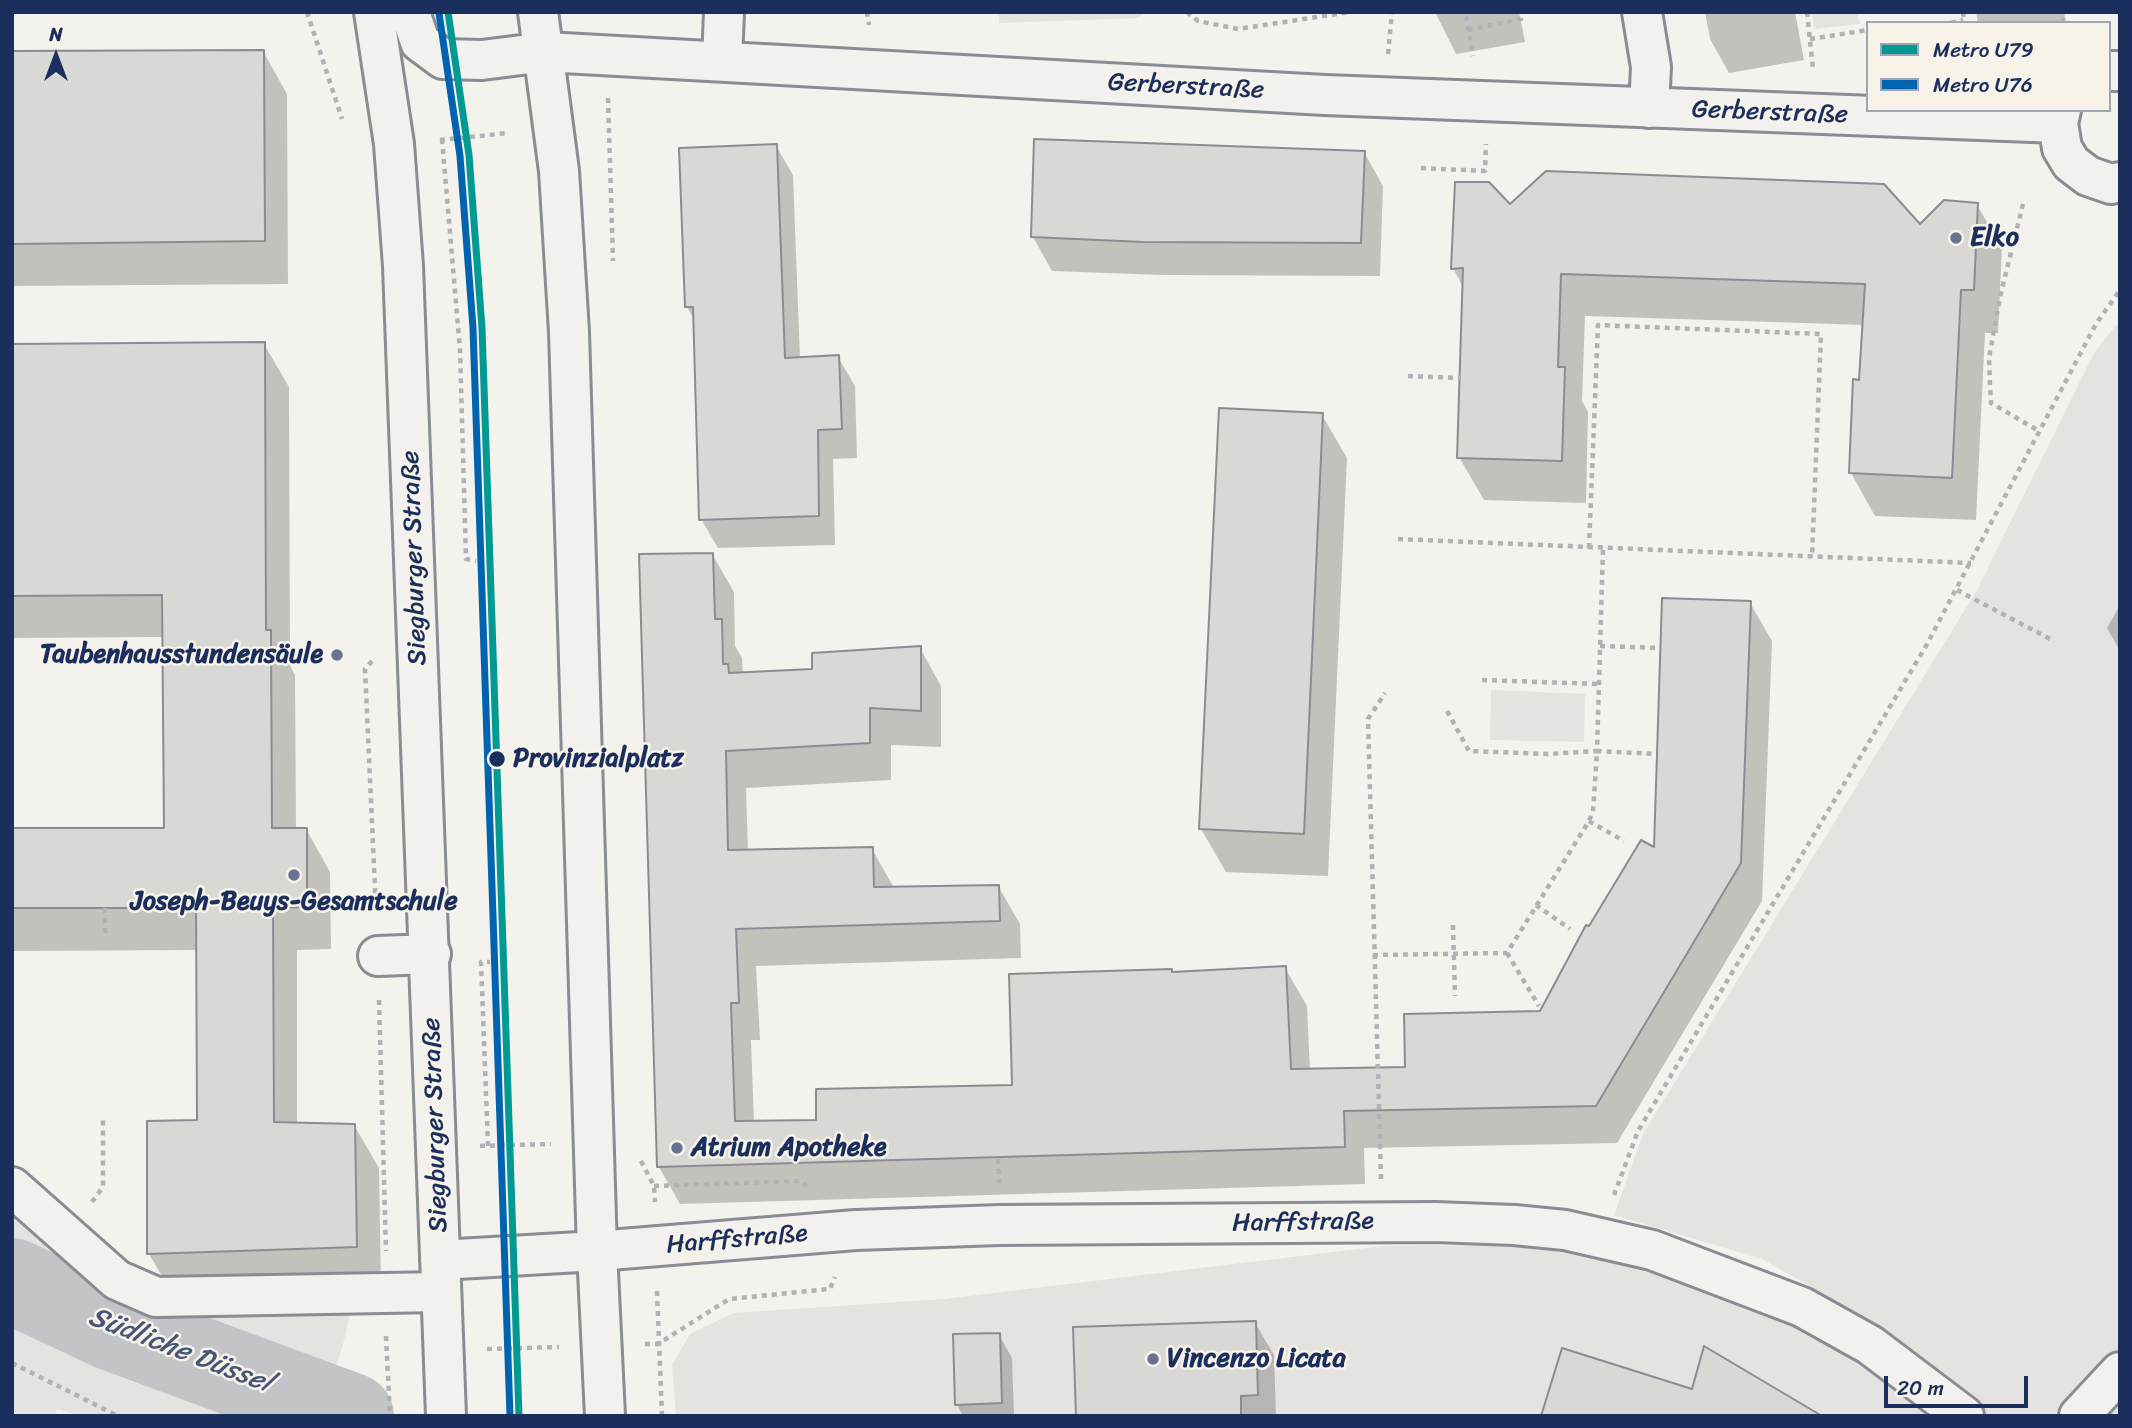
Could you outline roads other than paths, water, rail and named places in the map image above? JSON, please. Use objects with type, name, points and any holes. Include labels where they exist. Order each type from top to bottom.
[{"type":"street","name":"Siegburger Straße","points":[[374,12],[394,144],[403,266],[441,1276]]},
{"type":"street","points":[[410,12],[421,42],[443,59],[482,60],[545,52]]},
{"type":"street","points":[[538,12],[554,128],[569,332],[597,1251],[605,1414]]},
{"type":"street","points":[[722,61],[724,12]]},
{"type":"street","points":[[1642,12],[1651,66],[1649,108]]},
{"type":"street","name":"Gerberstraße","points":[[545,52],[1312,94],[1649,108],[2059,117],[2062,148],[2071,163],[2088,176],[2112,184],[2120,182]]},
{"type":"street","points":[[378,956],[430,954]]},
{"type":"street","name":"Siegburger Straße","points":[[12,1187],[117,1280],[156,1297],[387,1294],[441,1276],[597,1251]]},
{"type":"street","name":"Harffstraße","points":[[597,1251],[856,1230],[1000,1225],[1383,1222],[1514,1225],[1599,1236],[1716,1272],[1802,1307],[1870,1345],[1964,1416]]},
{"type":"street","points":[[441,1276],[446,1416]]},
{"type":"street","points":[[2079,1416],[2120,1373]]},
{"type":"waterway","name":"Südliche Düssel","points":[[12,1281],[113,1328],[351,1416]]},
{"type":"metro line","name":"U79","points":[[448,12],[469,155],[482,328],[519,1416]]},
{"type":"metro line","name":"U76","points":[[439,13],[460,156],[473,328],[510,1416]]},
{"type":"place","name":"Elko","points":[[1956,238]]},
{"type":"place","name":"Taubenhausstundensäule","points":[[337,655]]},
{"type":"place","name":"Provinzialplatz","points":[[497,759]]},
{"type":"place","name":"Joseph-Beuys-Gesamtschule","points":[[294,875]]},
{"type":"place","name":"Atrium Apotheke","points":[[677,1148]]},
{"type":"place","name":"Vincenzo Licata","points":[[1153,1359]]}]
